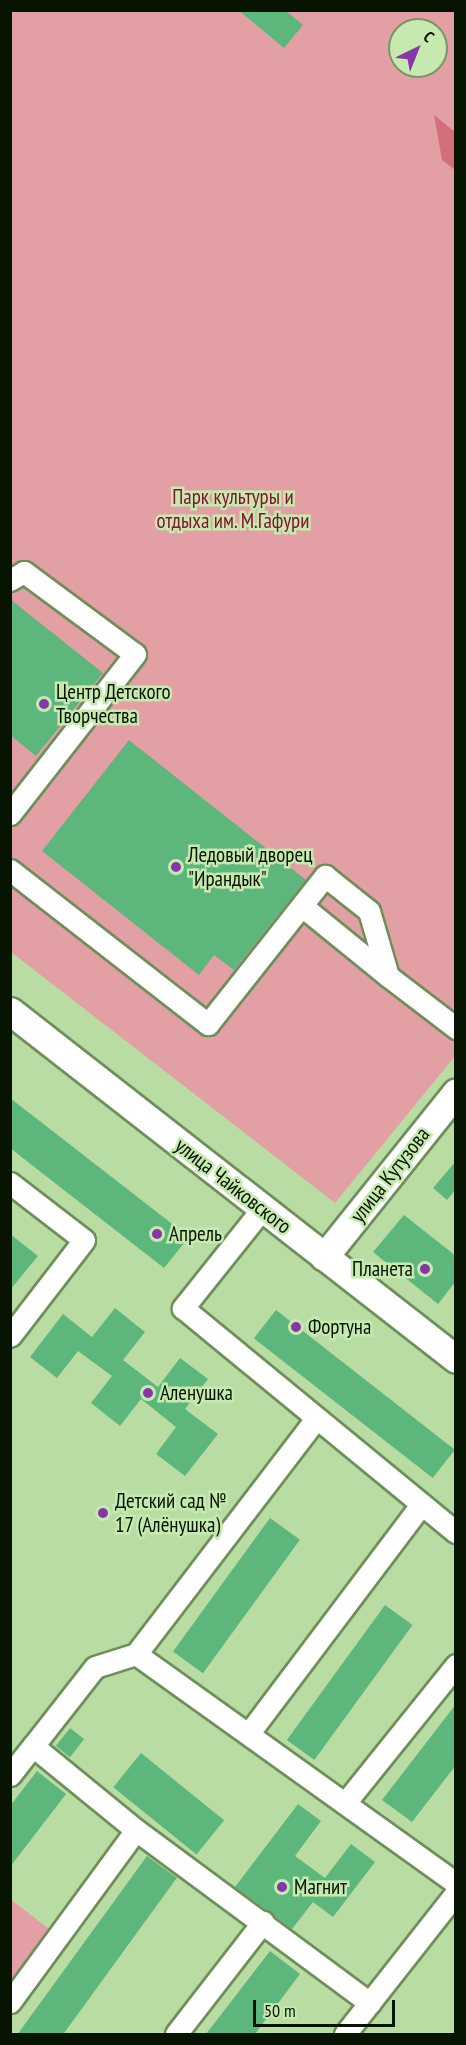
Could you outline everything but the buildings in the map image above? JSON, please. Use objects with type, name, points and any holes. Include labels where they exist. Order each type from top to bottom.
[{"type":"main road","name":"улица Чайковского","points":[[10,1011],[456,1359]]},
{"type":"main road","name":"улица Кутузова","points":[[324,1257],[456,1092]]},
{"type":"street","points":[[10,580],[24,572],[135,654],[10,814]]},
{"type":"street","points":[[10,870],[208,1024],[325,876],[369,911],[388,976]]},
{"type":"street","points":[[302,906],[456,1028]]},
{"type":"street","points":[[10,1183],[84,1240],[10,1336]]},
{"type":"street","points":[[262,1209],[183,1308],[315,1420],[456,1532]]},
{"type":"street","points":[[10,1775],[95,1667],[135,1654],[315,1420]]},
{"type":"street","points":[[249,1733],[421,1505]]},
{"type":"street","points":[[135,1654],[249,1733],[456,1883]]},
{"type":"street","points":[[345,1803],[456,1665]]},
{"type":"street","points":[[33,1746],[136,1830],[370,2003]]},
{"type":"street","points":[[10,2002],[136,1830]]},
{"type":"street","points":[[356,2031],[370,2003],[456,1893]]},
{"type":"street","points":[[176,2034],[263,1922]]},
{"type":"green space","name":"Парк культуры и отдыха им. М.Гафури","points":[[10,11],[455,11],[455,1056],[335,1203],[11,952]]},
{"type":"green space","points":[[10,1899],[61,1938],[10,2004]]},
{"type":"shaded area","points":[[434,115],[455,132],[455,170],[442,160]]},
{"type":"place","name":"Центр Детского Творчества","points":[[44,704]]},
{"type":"place","name":"Ледовый дворец \"Ирандык\"","points":[[176,867]]},
{"type":"place","name":"Апрель","points":[[157,1234]]},
{"type":"place","name":"Планета","points":[[425,1269]]},
{"type":"place","name":"Фортуна","points":[[296,1327]]},
{"type":"place","name":"Аленушка","points":[[148,1393]]},
{"type":"place","name":"Детский сад № 17 (Алёнушка)","points":[[103,1513]]},
{"type":"place","name":"Магнит","points":[[282,1887]]}]
